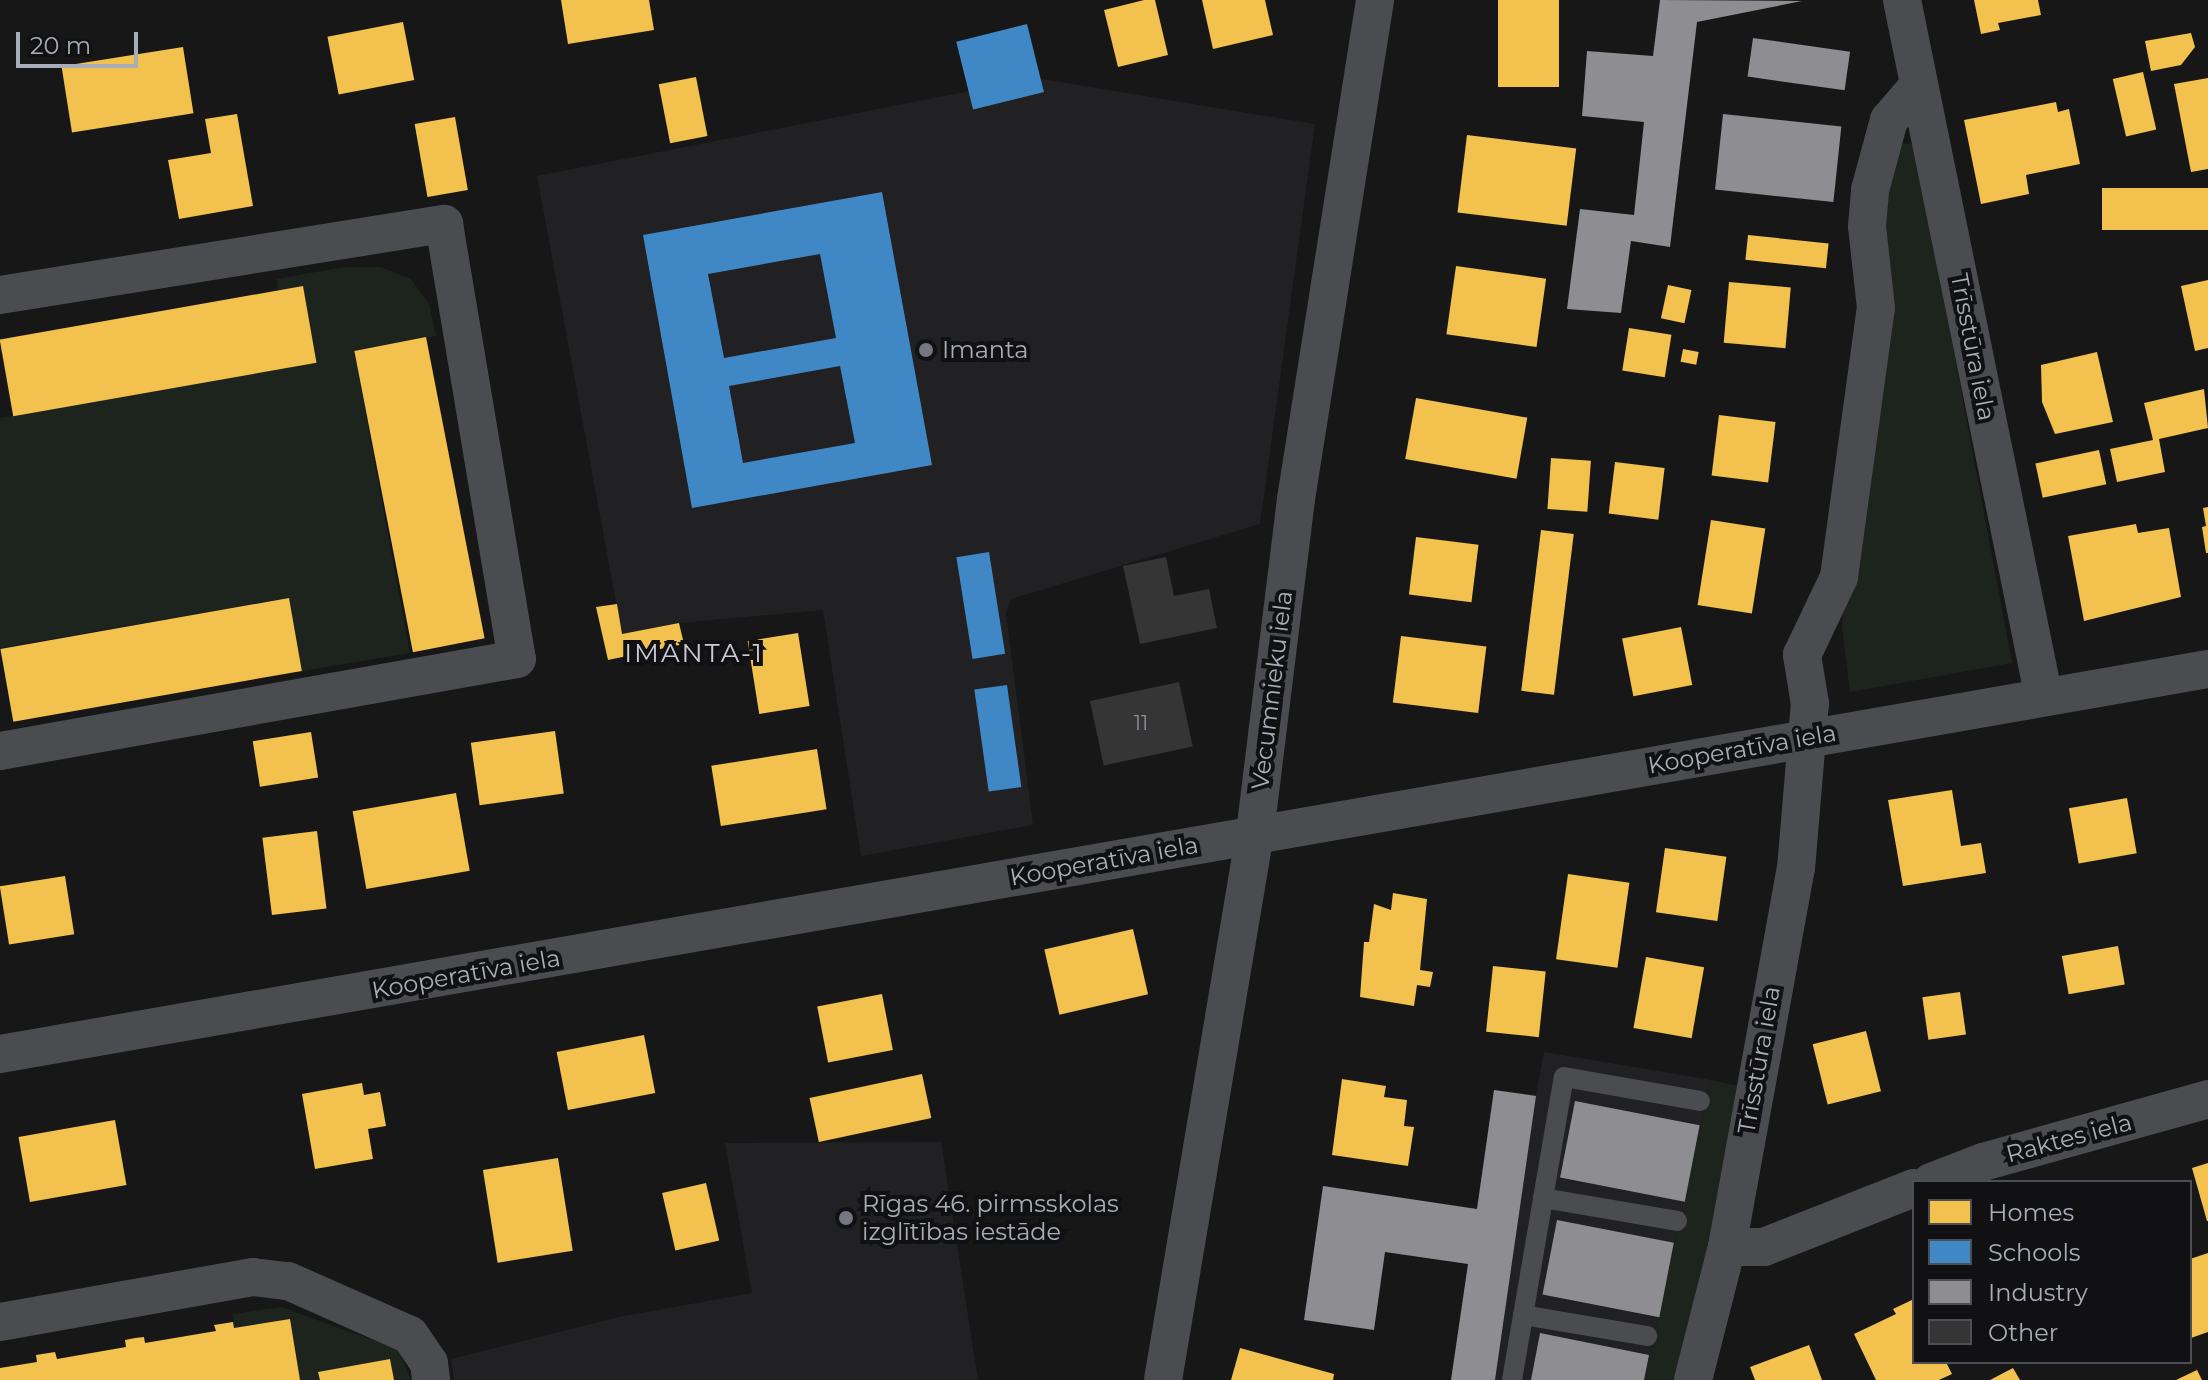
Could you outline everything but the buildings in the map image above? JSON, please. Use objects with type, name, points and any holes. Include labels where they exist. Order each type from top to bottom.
[{"type":"street","name":"Vecumnieku iela","points":[[1163,1380],[1255,833],[1296,499],[1375,0]]},
{"type":"street","name":"Trīsstūra iela","points":[[1902,0],[2043,693]]},
{"type":"street","name":"Trīsstūra iela","points":[[1693,1380],[1727,1247],[1796,869],[1810,704],[1802,655],[1839,577],[1876,308],[1867,226],[1870,190],[1889,120],[1919,85]]},
{"type":"street","points":[[0,295],[444,224],[517,659],[0,751]]},
{"type":"street","name":"Kooperatīva iela","points":[[0,1054],[1807,738],[2043,693],[2208,669]]},
{"type":"street","name":"Raktes iela","points":[[1936,1180],[1983,1162],[2208,1099]]},
{"type":"street","points":[[1727,1247],[1764,1247],[1912,1189]]},
{"type":"street","points":[[0,1322],[253,1277],[288,1281],[410,1335],[429,1363],[431,1380]]},
{"type":"lane","points":[[1512,1380],[1564,1077],[1700,1101]]},
{"type":"lane","points":[[1543,1198],[1677,1221]]},
{"type":"lane","points":[[1523,1315],[1647,1336]]},
{"type":"shaded area","name":"Imanta","points":[[1036,78],[1315,124],[1260,524],[1011,599],[1006,613],[1033,825],[861,856],[823,610],[679,623],[622,634],[537,176]]},
{"type":"shaded area","points":[[1892,143],[1915,144],[2012,663],[1850,692],[1842,627]]},
{"type":"shaded area","points":[[344,267],[380,267],[411,279],[429,304],[436,336],[354,351],[410,653],[302,671],[288,598],[0,648],[0,418],[317,362],[303,287],[278,291],[277,279]]},
{"type":"shaded area","points":[[1544,1052],[1711,1080],[1644,1380],[1451,1380],[1494,1090],[1536,1095]]},
{"type":"shaded area","points":[[1711,1080],[1744,1087],[1680,1368],[1673,1380],[1644,1380]]},
{"type":"shaded area","name":"Rīgas 46. pirmsskolas izglītības iestāde","points":[[941,1142],[978,1380],[454,1380],[451,1359],[619,1317],[752,1293],[725,1143]]},
{"type":"shaded area","points":[[281,1307],[398,1349],[411,1380],[394,1380],[390,1359],[319,1372],[320,1380],[300,1380],[290,1319],[234,1328],[233,1314]]},
{"type":"place","name":"Imanta","points":[[926,350]]},
{"type":"place","name":"Rīgas 46. pirmsskolas izglītības iestāde","points":[[846,1218]]},
{"type":"district","name":"IMANTA-1","points":[[694,654]]}]
